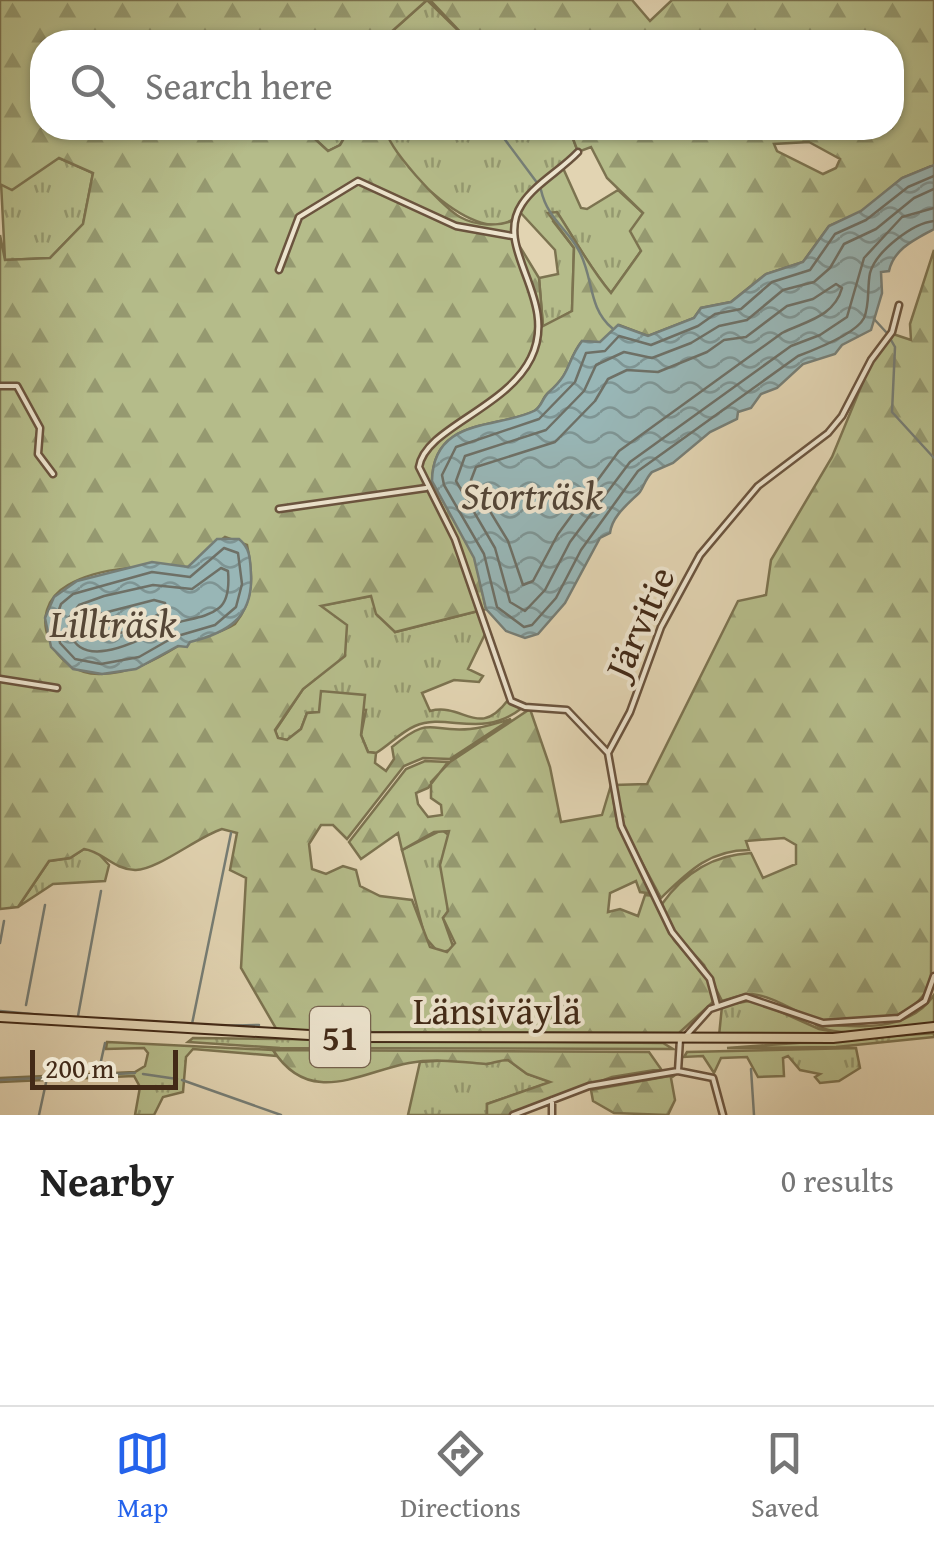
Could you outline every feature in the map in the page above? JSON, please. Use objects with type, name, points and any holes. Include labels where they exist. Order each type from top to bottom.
[{"type":"main road","name":"Länsiväylä","points":[[0,1017],[280,1036],[833,1038],[934,1028]]},
{"type":"street","points":[[578,152],[524,201],[512,236],[532,283],[537,344],[509,390],[426,448],[419,467],[426,488],[455,539],[511,701],[525,707],[567,710],[608,753],[621,826],[672,932],[710,979],[717,1005]]},
{"type":"street","points":[[279,270],[299,217],[358,181],[456,226],[512,236]]},
{"type":"street","name":"Järvitie","points":[[608,753],[630,712],[656,638],[700,555],[758,486],[828,433],[842,416],[871,360],[892,332],[899,305]]},
{"type":"street","points":[[0,386],[17,386],[40,428],[38,454],[53,474]]},
{"type":"street","points":[[279,510],[426,488]]},
{"type":"street","points":[[0,678],[57,688]]},
{"type":"street","points":[[678,1071],[682,1038],[717,1005],[754,997],[816,1022],[889,1020],[919,1008],[934,976]]},
{"type":"street","points":[[697,1038],[698,1021]]},
{"type":"street","points":[[513,1115],[588,1086],[678,1071],[712,1078],[724,1115]]},
{"type":"street","points":[[552,1100],[552,1115]]},
{"type":"green space","points":[[0,0],[427,0],[393,30],[30,30],[30,140],[316,140],[328,151],[343,140],[390,140],[428,189],[452,211],[480,224],[514,220],[511,232],[539,278],[543,326],[572,311],[574,248],[548,213],[557,212],[611,293],[641,251],[630,231],[643,213],[607,178],[591,147],[578,152],[574,140],[904,140],[904,30],[459,30],[430,0],[632,0],[650,21],[672,0],[934,0],[934,165],[902,178],[861,212],[829,226],[803,262],[766,274],[731,302],[701,308],[694,318],[648,336],[619,325],[600,343],[582,341],[566,372],[537,409],[455,435],[435,460],[432,481],[475,558],[486,609],[395,632],[376,614],[371,596],[321,606],[347,625],[345,656],[303,689],[275,730],[278,738],[287,740],[301,729],[307,713],[319,712],[321,691],[365,695],[361,735],[368,752],[376,753],[375,763],[386,771],[394,759],[392,747],[415,731],[430,727],[475,728],[511,719],[450,759],[423,758],[404,766],[347,839],[333,825],[321,825],[309,844],[312,869],[326,874],[343,866],[356,870],[360,886],[380,896],[412,900],[430,947],[447,952],[455,943],[443,918],[448,911],[440,865],[449,831],[434,832],[402,850],[398,833],[361,859],[349,842],[406,769],[425,761],[448,762],[439,773],[530,709],[550,767],[561,822],[602,815],[611,785],[617,822],[654,894],[640,892],[636,881],[610,893],[608,912],[620,909],[638,916],[645,895],[655,896],[674,940],[709,981],[714,1001],[679,1033],[278,1032],[241,968],[246,878],[230,870],[237,833],[222,829],[144,869],[120,867],[84,849],[70,858],[49,861],[18,907],[0,909],[0,235],[5,260],[50,258],[83,224],[93,173],[59,158],[12,190],[0,184]],"holes":[[[809,142],[840,159],[836,168],[823,174],[777,151],[774,144]],[[225,537],[247,545],[249,596],[235,624],[220,632],[184,643],[142,665],[100,674],[83,672],[69,664],[49,640],[47,610],[54,596],[68,585],[111,570],[188,567]],[[431,784],[431,798],[441,805],[442,815],[428,817],[418,804],[416,793]]]},
{"type":"green space","points":[[427,0],[458,30],[393,30]]},
{"type":"green space","points":[[316,140],[343,140],[340,145],[328,151]]},
{"type":"green space","points":[[389,140],[574,140],[578,152],[563,168],[581,208],[587,209],[618,190],[643,213],[641,251],[611,293],[557,213],[553,221],[574,248],[572,311],[543,327],[539,278],[558,274],[555,250],[519,211],[505,223],[486,224],[464,215],[420,181]]},
{"type":"green space","points":[[59,158],[93,173],[83,224],[50,258],[5,260],[0,163]]},
{"type":"green space","points":[[934,250],[931,981],[912,1007],[862,1024],[826,1022],[752,994],[722,1001],[704,965],[673,931],[662,904],[680,883],[712,862],[751,853],[763,878],[796,864],[796,845],[784,838],[746,841],[749,850],[711,858],[661,898],[621,823],[614,785],[647,784],[738,601],[766,595],[771,560],[832,457],[870,365],[893,334],[911,340],[910,324]]},
{"type":"green space","points":[[371,596],[395,632],[482,610],[488,628],[468,669],[483,676],[479,682],[454,680],[422,693],[430,711],[452,711],[479,719],[497,712],[508,700],[522,708],[492,722],[415,726],[376,753],[368,752],[361,735],[366,710],[321,707],[319,712],[307,713],[301,729],[287,740],[278,738],[275,731],[303,689],[345,655],[319,606]]},
{"type":"green space","points":[[442,830],[450,836],[444,851],[448,912],[443,918],[454,949],[439,953],[425,937],[402,850]]},
{"type":"green space","points":[[84,849],[96,851],[109,865],[105,881],[53,884],[18,907],[49,861],[70,858]]},
{"type":"green space","points":[[934,995],[934,1024],[837,1032],[814,1023],[863,1026],[895,1022],[923,1007]]},
{"type":"green space","points":[[754,1000],[819,1029],[846,1034],[719,1036],[722,1006]]},
{"type":"green space","points":[[934,1033],[934,1037],[836,1047],[727,1048]]},
{"type":"green space","points":[[193,1038],[663,1043],[673,1049],[280,1048],[188,1042]]},
{"type":"green space","points":[[107,1042],[273,1050],[277,1056],[193,1049],[186,1057],[183,1092],[163,1097],[154,1115],[135,1115],[140,1087],[134,1076],[0,1082],[0,1078],[135,1072],[145,1066],[148,1053],[144,1048],[106,1049]]},
{"type":"green space","points":[[856,1048],[860,1068],[839,1081],[820,1083],[815,1077],[820,1074],[800,1070],[788,1056],[783,1058],[784,1076],[758,1077],[747,1057],[721,1058],[714,1073],[703,1056],[684,1057],[687,1052]]},
{"type":"green space","points":[[273,1050],[649,1052],[661,1069],[612,1077],[509,1115],[487,1115],[487,1104],[550,1082],[527,1074],[508,1060],[486,1064],[419,1062],[337,1082],[320,1082],[287,1068]]},
{"type":"green space","points":[[508,1060],[527,1074],[551,1082],[487,1104],[487,1115],[408,1115],[420,1062]]},
{"type":"green space","points":[[675,1075],[671,1078],[675,1100],[668,1115],[614,1113],[593,1101],[591,1090]]},
{"type":"water","name":"Storträsk","points":[[934,165],[934,229],[907,245],[889,271],[881,272],[882,293],[871,330],[842,345],[835,354],[803,364],[777,388],[761,394],[751,408],[738,412],[737,419],[710,432],[673,463],[652,472],[617,516],[610,533],[600,538],[565,603],[538,634],[525,638],[506,631],[486,609],[474,558],[432,481],[435,460],[443,446],[469,429],[537,409],[562,379],[582,341],[600,342],[618,325],[648,336],[694,318],[701,308],[731,302],[766,274],[803,262],[829,226],[861,211],[902,178]]},
{"type":"water","name":"Lillträsk","points":[[217,539],[239,539],[250,560],[248,602],[226,628],[190,642],[187,647],[178,646],[136,669],[102,674],[73,669],[51,647],[45,618],[54,597],[77,581],[152,562],[188,567]]},
{"type":"waterway","points":[[505,140],[538,184]]},
{"type":"waterway","points":[[541,190],[552,215],[578,249],[598,311],[612,328]]},
{"type":"waterway","points":[[874,319],[886,332]]},
{"type":"waterway","points":[[891,340],[895,347],[892,412],[934,458]]},
{"type":"waterway","points":[[192,1024],[231,833]]},
{"type":"waterway","points":[[78,1016],[101,891]]},
{"type":"waterway","points":[[26,1005],[45,905]]},
{"type":"waterway","points":[[0,943],[4,921]]},
{"type":"waterway","points":[[0,1011],[73,1018]]},
{"type":"waterway","points":[[216,1026],[259,1025]]},
{"type":"waterway","points":[[99,1070],[105,1043]]},
{"type":"waterway","points":[[751,1069],[754,1115]]},
{"type":"waterway","points":[[0,1080],[135,1073]]},
{"type":"waterway","points":[[143,1074],[177,1079]]},
{"type":"waterway","points":[[39,1115],[47,1078]]},
{"type":"waterway","points":[[182,1080],[281,1115]]}]
